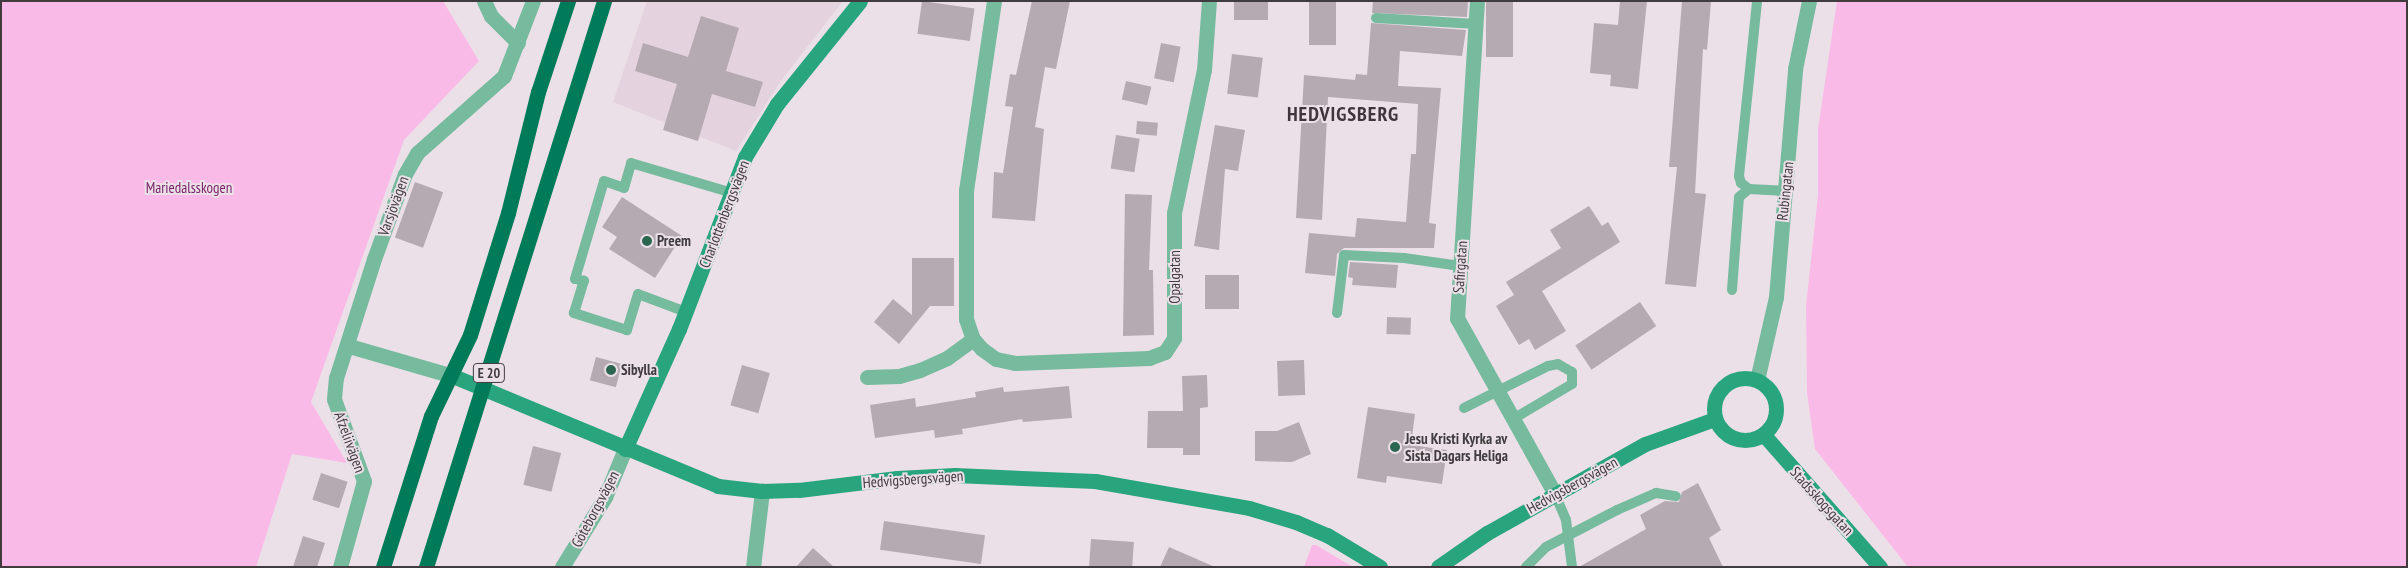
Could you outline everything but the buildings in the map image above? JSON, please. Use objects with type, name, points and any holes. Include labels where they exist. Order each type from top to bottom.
[{"type":"highway","name":"E 20","points":[[383,567],[431,416],[453,376],[499,241],[528,129],[568,1]]},
{"type":"highway","name":"E 20","points":[[426,567],[485,387],[604,1]]},
{"type":"street","points":[[484,1],[491,16],[518,43]]},
{"type":"street","name":"Varsjövägen","points":[[349,346],[374,259],[405,174],[417,153],[437,132],[488,94],[504,76],[533,1]]},
{"type":"street","name":"Charlottenbergsvägen","points":[[625,449],[686,312],[746,156],[777,104],[860,1]]},
{"type":"street","points":[[867,377],[899,376],[920,370],[947,358],[973,339],[966,319],[966,190],[994,1]]},
{"type":"street","name":"Opalgatan","points":[[973,339],[996,360],[1015,363],[1149,358],[1164,352],[1174,338],[1174,213],[1204,70],[1208,1]]},
{"type":"street","name":"Rubingatan","points":[[1756,380],[1776,297],[1796,69],[1809,1]]},
{"type":"street","name":"Safirgatan","points":[[1476,13],[1457,318],[1555,494]]},
{"type":"street","points":[[349,346],[453,376]]},
{"type":"street","name":"Afzeliivägen","points":[[340,567],[364,481],[334,400],[336,378],[349,346]]},
{"type":"street","name":"Hedvigsbergsvägen","points":[[453,376],[485,387],[625,449],[718,486],[762,491],[955,475],[1095,481],[1249,508],[1296,522],[1380,567]]},
{"type":"street","points":[[1735,380],[1756,380],[1769,389],[1776,403],[1773,424],[1764,436],[1747,441],[1735,439],[1725,434],[1716,419],[1714,403],[1722,389],[1735,380]]},
{"type":"street","name":"Hedvigsbergsvägen","points":[[1438,567],[1555,494],[1645,444],[1716,419]]},
{"type":"street","name":"Stadsskogsgatan","points":[[1764,436],[1880,567]]},
{"type":"street","name":"Göteborgsvägen","points":[[562,567],[605,497],[625,449]]},
{"type":"street","points":[[753,567],[762,491]]},
{"type":"lane","points":[[1757,1],[1739,176],[1740,183],[1749,189],[1786,191]]},
{"type":"lane","points":[[1376,18],[1476,13]]},
{"type":"lane","points":[[686,312],[638,294],[627,330],[574,313],[584,282],[575,279],[604,181],[624,188],[631,163],[732,193]]},
{"type":"lane","points":[[1732,290],[1739,197],[1749,189]]},
{"type":"lane","points":[[1337,312],[1344,255],[1404,258],[1460,266]]},
{"type":"lane","points":[[1464,408],[1548,366],[1558,364],[1572,372],[1572,384],[1514,419]]},
{"type":"lane","points":[[1526,567],[1532,557],[1638,500],[1656,493],[1676,496]]},
{"type":"lane","points":[[1555,494],[1568,536],[1572,567]]},
{"type":"shaded area","points":[[647,1],[843,1],[783,78],[736,151],[613,102]]},
{"type":"green space","name":"Mariedalsskogen","points":[[1,1],[443,1],[479,61],[404,140],[311,402],[347,463],[292,454],[256,567],[1,567]]},
{"type":"green space","points":[[1837,1],[2407,1],[2407,567],[1908,567],[1815,449],[1807,393],[1806,306],[1818,195],[1818,129]]},
{"type":"green space","points":[[1312,545],[1316,545],[1353,567],[1304,567]]},
{"type":"place","name":"Preem","points":[[647,241]]},
{"type":"place","name":"Sibylla","points":[[611,370]]},
{"type":"place","name":"Jesu Kristi Kyrka av Sista Dagars Heliga","points":[[1395,447]]},
{"type":"district","name":"HEDVIGSBERG","points":[[1343,114]]}]
